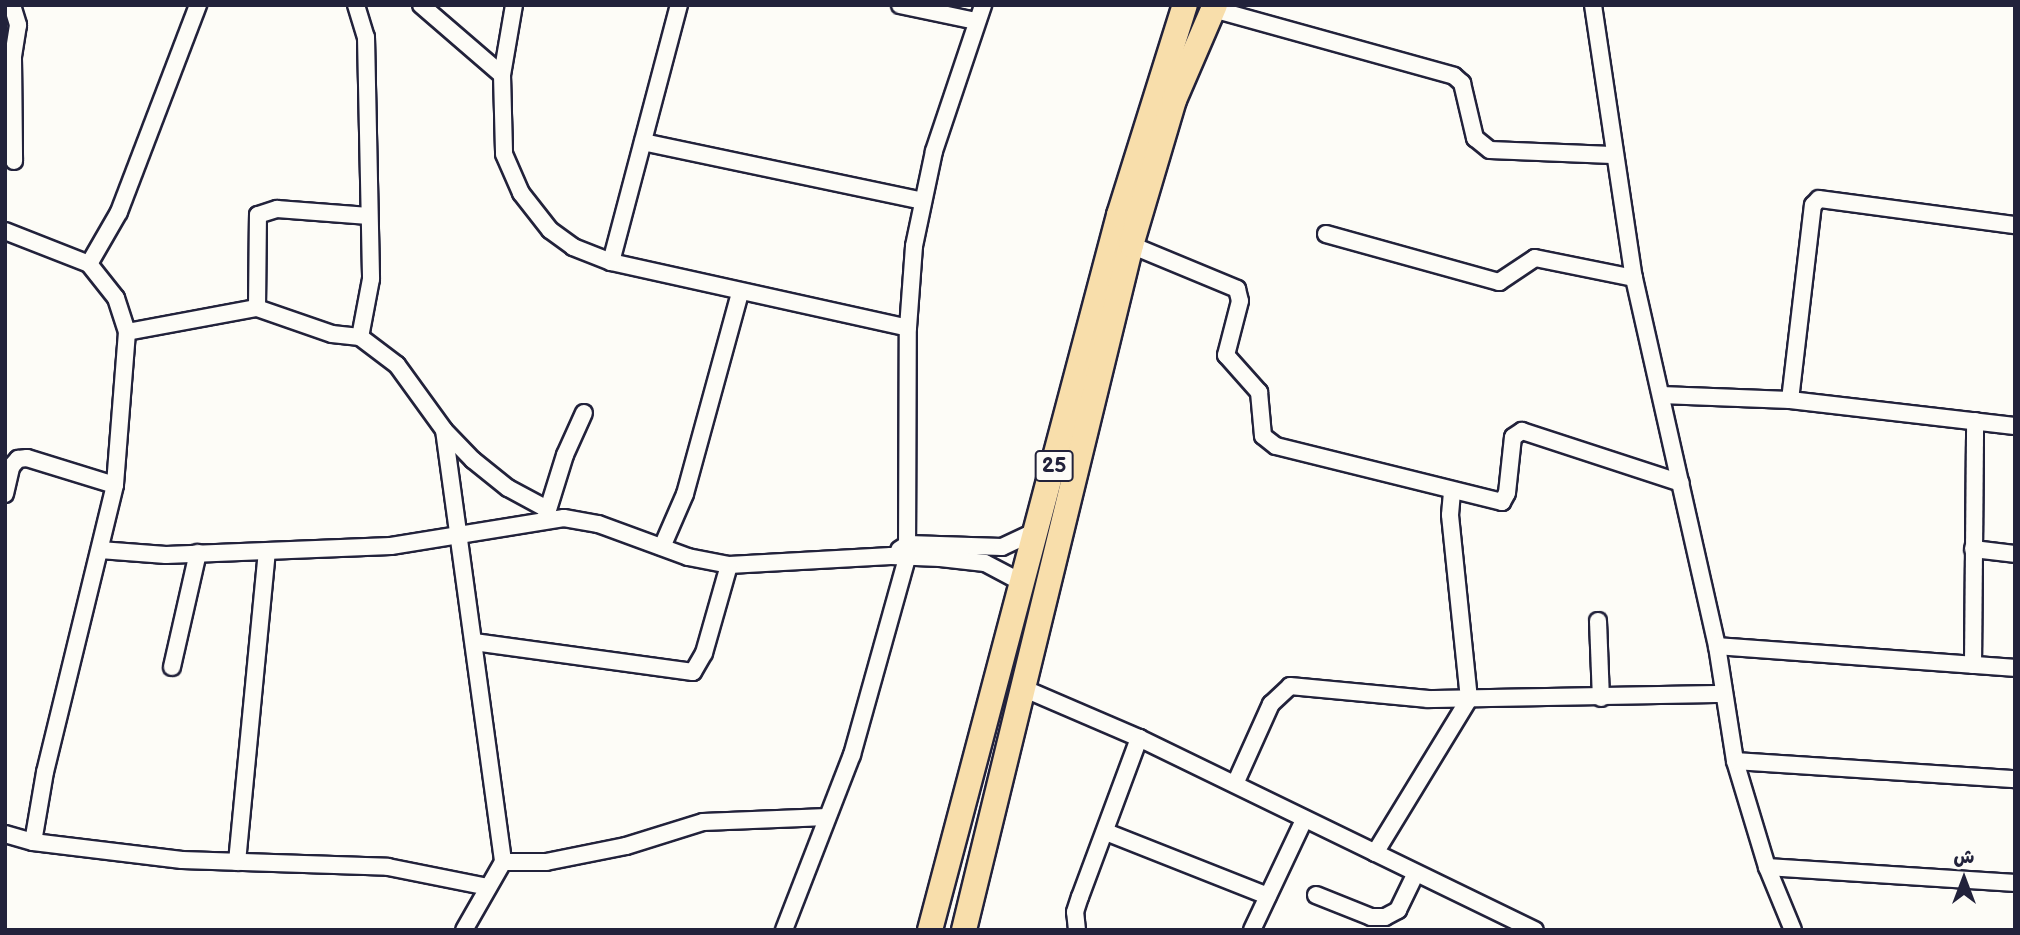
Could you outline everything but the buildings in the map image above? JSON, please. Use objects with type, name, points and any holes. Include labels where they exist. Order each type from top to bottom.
[{"type":"highway","name":"25","points":[[930,930],[1021,582],[1038,530],[1119,215],[1185,5]]},
{"type":"highway","name":"25","points":[[964,930],[1025,689],[1131,245],[1174,100],[1214,7]]},
{"type":"street","points":[[12,5],[18,25],[13,58],[13,161]]},
{"type":"street","points":[[89,264],[119,212],[198,5]]},
{"type":"street","points":[[421,5],[502,75]]},
{"type":"street","points":[[514,5],[502,75],[505,154],[521,193],[550,230],[573,247],[611,262],[740,293],[908,328]]},
{"type":"street","points":[[611,262],[679,5]]},
{"type":"street","points":[[900,5],[976,21]]},
{"type":"street","points":[[784,930],[869,702],[902,553],[908,328],[922,201],[976,21],[984,5]]},
{"type":"street","points":[[357,6],[366,37],[369,216],[369,305],[360,337]]},
{"type":"street","points":[[1214,7],[1454,76],[1464,88],[1475,138],[1490,150],[1612,155]]},
{"type":"street","points":[[1594,7],[1612,155],[1634,278],[1717,646],[1722,694],[1735,761],[1767,867],[1793,930]]},
{"type":"street","points":[[643,142],[922,201]]},
{"type":"street","points":[[1790,400],[1813,205],[1819,199],[2015,225]]},
{"type":"street","points":[[257,308],[258,215],[278,209],[369,216]]},
{"type":"street","points":[[5,231],[89,264],[116,298],[127,332],[115,485],[45,772],[33,842]]},
{"type":"street","points":[[1326,234],[1499,282],[1535,258],[1634,278]]},
{"type":"street","points":[[1131,245],[1237,289],[1240,301],[1226,355],[1259,392],[1267,442],[1429,481],[1452,492],[1502,502],[1507,492],[1513,437],[1521,431],[1681,483]]},
{"type":"street","points":[[662,547],[685,494],[740,293]]},
{"type":"street","points":[[127,332],[257,308],[332,334],[360,337],[397,365],[444,430],[489,474],[546,514]]},
{"type":"street","points":[[1661,394],[1790,400],[2015,426]]},
{"type":"street","points":[[546,514],[584,413]]},
{"type":"street","points":[[1973,665],[1975,421]]},
{"type":"street","points":[[444,430],[503,862],[464,930]]},
{"type":"street","points":[[5,494],[11,467],[18,459],[27,458],[115,485]]},
{"type":"street","points":[[1375,853],[1469,699],[1450,515],[1452,492]]},
{"type":"street","points":[[100,550],[267,553],[460,537],[546,514],[586,521],[662,547],[729,565],[1002,547],[1038,530]]},
{"type":"street","points":[[1973,548],[2015,554]]},
{"type":"street","points":[[172,667],[198,553]]},
{"type":"street","points":[[237,862],[267,553]]},
{"type":"street","points":[[902,553],[977,561],[1021,582]]},
{"type":"street","points":[[474,642],[694,673],[704,653],[729,565]]},
{"type":"street","points":[[1598,621],[1601,698]]},
{"type":"street","points":[[1717,646],[2015,668]]},
{"type":"street","points":[[1235,784],[1271,704],[1290,687],[1469,699],[1722,694]]},
{"type":"street","points":[[1025,689],[1139,738],[1535,930]]},
{"type":"street","points":[[1077,930],[1075,912],[1139,738]]},
{"type":"street","points":[[1735,761],[2015,779]]},
{"type":"street","points":[[503,862],[545,862],[626,846],[704,822],[827,817]]},
{"type":"street","points":[[1252,930],[1304,820]]},
{"type":"street","points":[[1106,832],[1268,896]]},
{"type":"street","points":[[5,834],[33,842],[237,862],[388,867],[488,887]]},
{"type":"street","points":[[1767,867],[2015,883]]},
{"type":"street","points":[[1317,895],[1371,917],[1385,917],[1398,910],[1416,873]]}]
